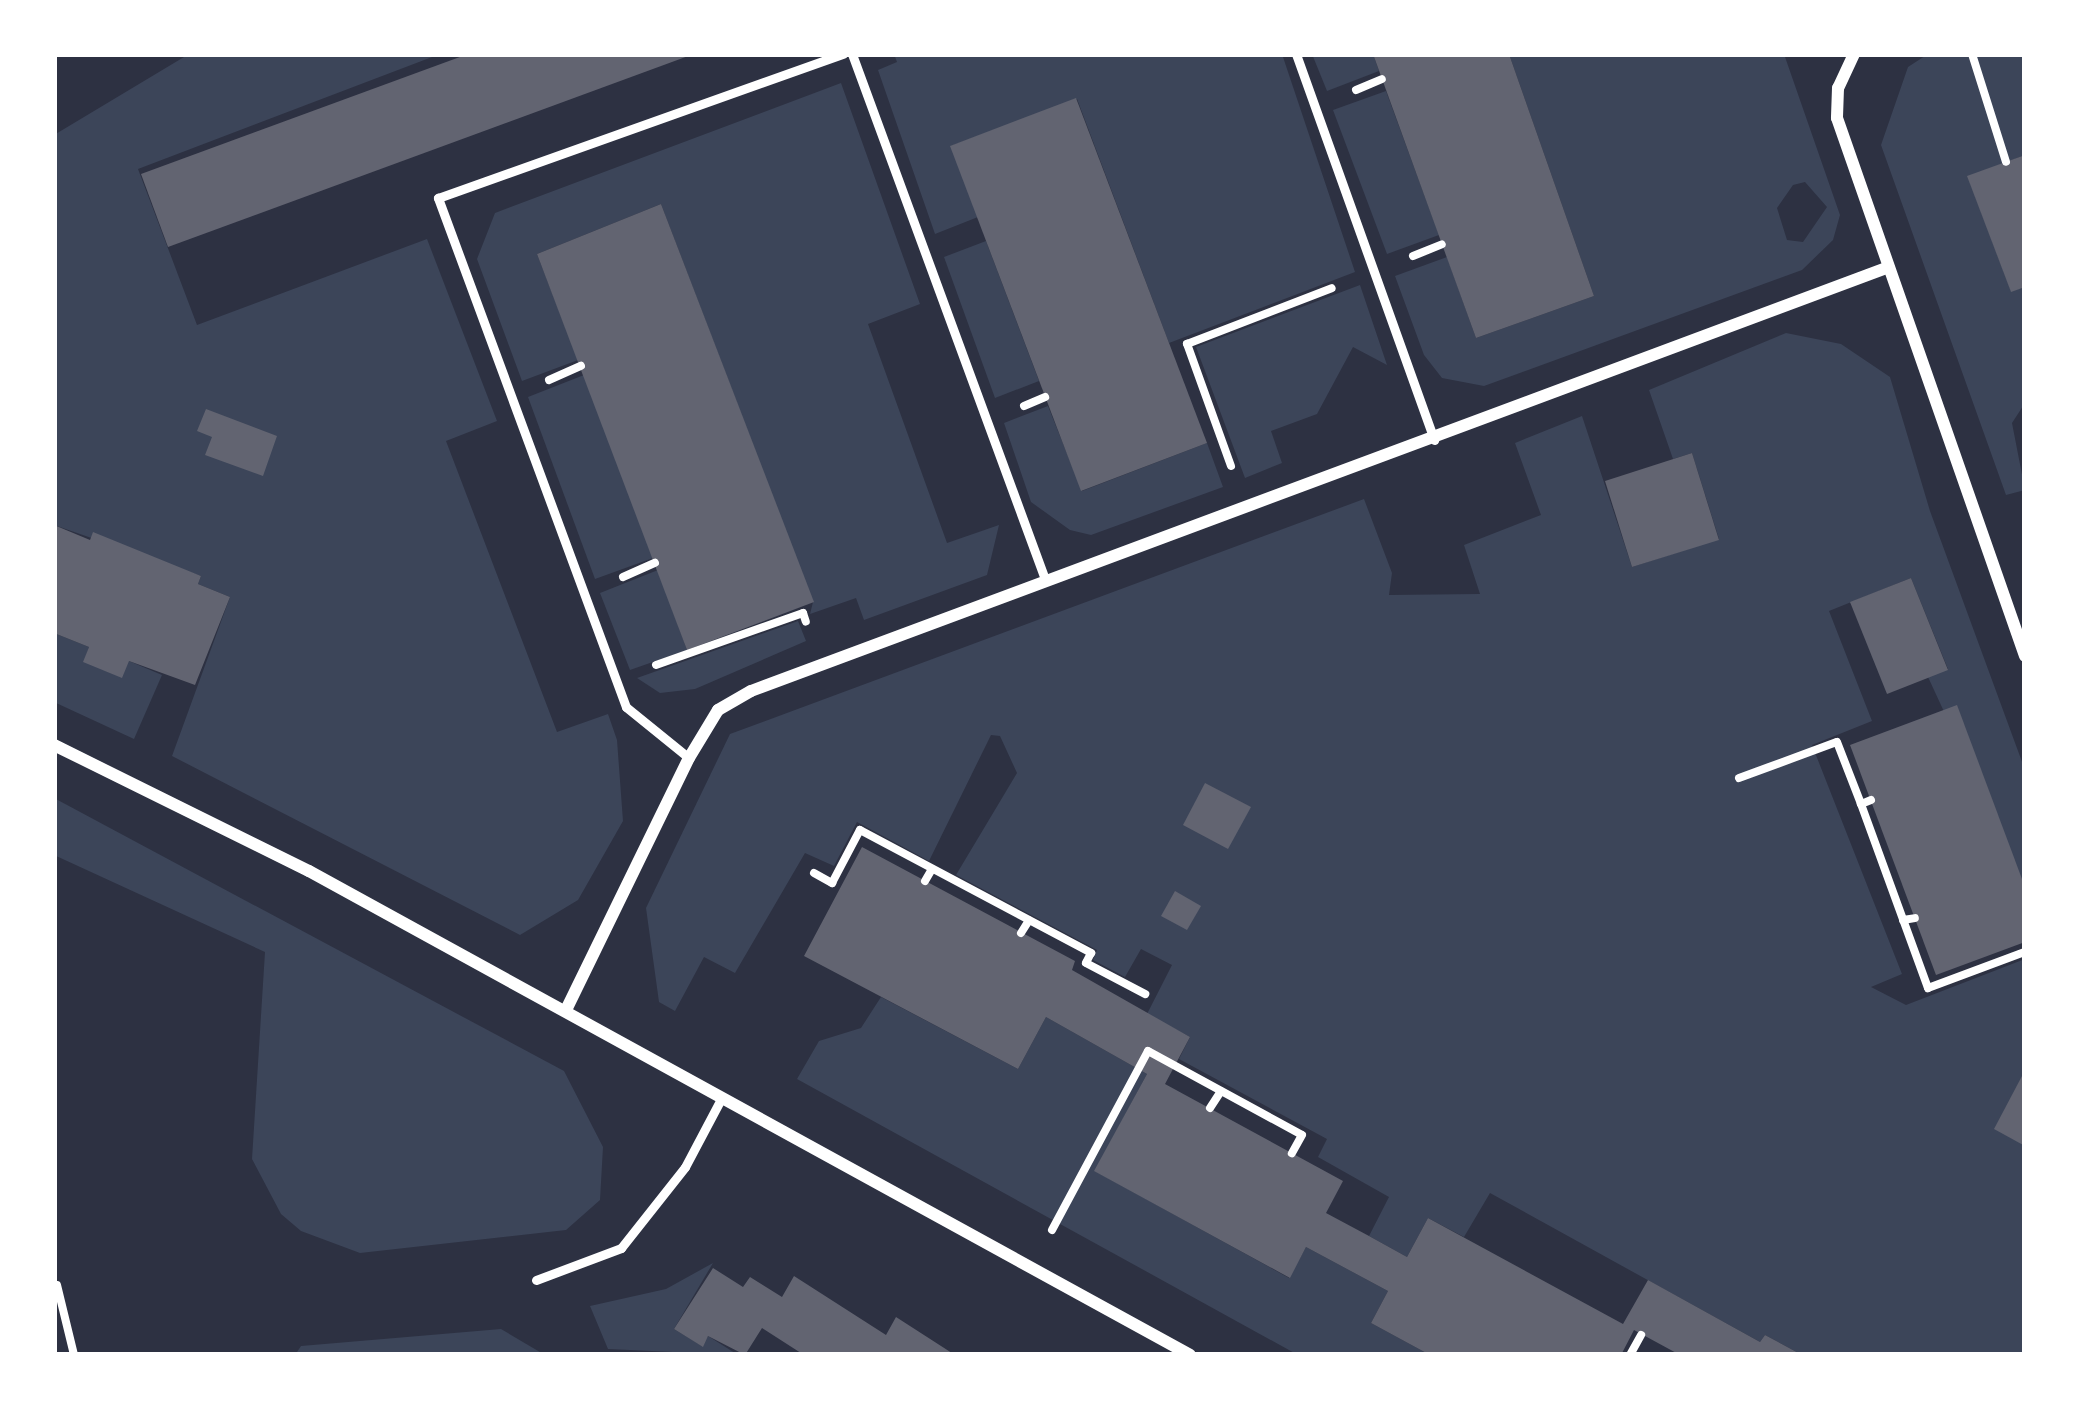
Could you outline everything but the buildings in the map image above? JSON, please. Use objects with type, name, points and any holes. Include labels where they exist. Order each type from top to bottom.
[{"type":"street","points":[[1853,54],[1844,67],[1837,118],[2025,656]]},
{"type":"street","points":[[566,1010],[689,758],[718,710],[751,691],[1889,267]]},
{"type":"street","points":[[54,745],[566,1010],[1190,1355]]},
{"type":"lane","points":[[689,758],[626,707],[438,198],[847,54],[1045,579]]},
{"type":"lane","points":[[1296,54],[1434,440]]},
{"type":"lane","points":[[536,1280],[622,1248],[685,1167],[722,1097]]},
{"type":"path","points":[[1972,54],[2006,162]]},
{"type":"path","points":[[1245,507],[1187,344],[1375,272]]},
{"type":"path","points":[[1739,778],[1837,742],[1866,802],[1928,988],[2025,952]]},
{"type":"path","points":[[814,873],[832,883],[860,830],[1029,920],[1145,994]]},
{"type":"path","points":[[925,881],[932,868]]},
{"type":"path","points":[[1903,920],[1915,918]]},
{"type":"path","points":[[1021,933],[1029,920]]},
{"type":"path","points":[[1031,1269],[1148,1052],[1302,1135],[1292,1153]]},
{"type":"path","points":[[1210,1108],[1221,1090]]},
{"type":"path","points":[[57,1285],[74,1355]]},
{"type":"path","points":[[1630,1355],[1641,1335]]},
{"type":"shaded area","points":[[189,54],[440,54],[138,169],[197,325],[427,239],[497,421],[446,441],[557,732],[608,714],[617,740],[623,821],[578,900],[520,935],[172,756],[230,597],[198,584],[201,576],[54,525],[54,135]]},
{"type":"shaded area","points":[[894,54],[1282,54],[1355,272],[1169,343],[1077,99],[951,146],[978,217],[935,234],[878,70],[897,62]]},
{"type":"shaded area","points":[[1312,54],[1373,54],[1379,71],[1327,91]]},
{"type":"shaded area","points":[[1509,54],[1784,54],[1840,215],[1833,240],[1802,270],[1484,386],[1442,378],[1424,355],[1395,276],[1447,257],[1476,338],[1594,296]],"holes":[[[1805,182],[1827,207],[1803,242],[1787,240],[1777,208],[1793,185]]]},
{"type":"shaded area","points":[[1928,54],[2025,54],[2025,155],[1968,177],[2011,291],[2025,287],[2025,403],[2012,423],[2025,490],[2006,495],[1881,145],[1908,67]]},
{"type":"shaded area","points":[[841,83],[920,304],[868,324],[947,543],[999,525],[987,575],[864,620],[856,598],[810,614],[813,602],[661,204],[537,254],[578,360],[522,381],[477,259],[495,213]]},
{"type":"shaded area","points":[[1386,91],[1439,235],[1387,254],[1333,110]]},
{"type":"shaded area","points":[[986,241],[1039,381],[995,398],[944,257]]},
{"type":"shaded area","points":[[1360,285],[1387,365],[1353,347],[1317,414],[1271,431],[1282,463],[1245,478],[1196,347]]},
{"type":"shaded area","points":[[1786,333],[1841,344],[1890,377],[1930,511],[2025,770],[2025,887],[1928,677],[1948,669],[1911,578],[1829,611],[1872,721],[1812,745],[1902,974],[1871,987],[1906,1005],[2025,959],[2025,1355],[1802,1355],[1765,1335],[1760,1342],[1490,1193],[1464,1237],[1428,1218],[1407,1257],[1369,1236],[1389,1197],[1318,1157],[1327,1139],[1179,1059],[1190,1037],[1147,1014],[1172,965],[1141,949],[1125,977],[1093,960],[1097,950],[956,875],[1017,773],[1000,736],[991,735],[929,861],[857,822],[834,866],[805,853],[735,973],[704,957],[675,1011],[659,1002],[646,908],[730,734],[1364,499],[1392,573],[1389,595],[1480,594],[1464,545],[1541,515],[1515,443],[1582,416],[1632,567],[1719,539],[1692,453],[1673,459],[1649,390]]},
{"type":"shaded area","points":[[584,375],[653,558],[595,579],[528,397]]},
{"type":"shaded area","points":[[1048,406],[1082,491],[1207,443],[1223,487],[1091,535],[1070,530],[1031,502],[1004,423]]},
{"type":"shaded area","points":[[658,570],[687,650],[630,670],[600,593]]},
{"type":"shaded area","points":[[798,621],[806,641],[695,689],[660,693],[637,678]]},
{"type":"shaded area","points":[[54,633],[89,647],[84,662],[129,661],[162,675],[134,739],[54,702]]},
{"type":"shaded area","points":[[54,798],[564,1071],[603,1147],[600,1200],[566,1230],[360,1253],[301,1231],[281,1214],[252,1159],[265,952],[54,855]]},
{"type":"shaded area","points":[[881,997],[1018,1069],[1046,1017],[1147,1074],[1095,1171],[1289,1278],[1306,1247],[1388,1291],[1371,1323],[1430,1355],[1298,1355],[797,1079],[819,1041],[861,1028]]},
{"type":"shaded area","points":[[713,1263],[674,1329],[702,1346],[708,1336],[738,1355],[608,1349],[590,1306],[666,1289]]},
{"type":"shaded area","points":[[501,1329],[545,1355],[295,1355],[301,1346]]}]
